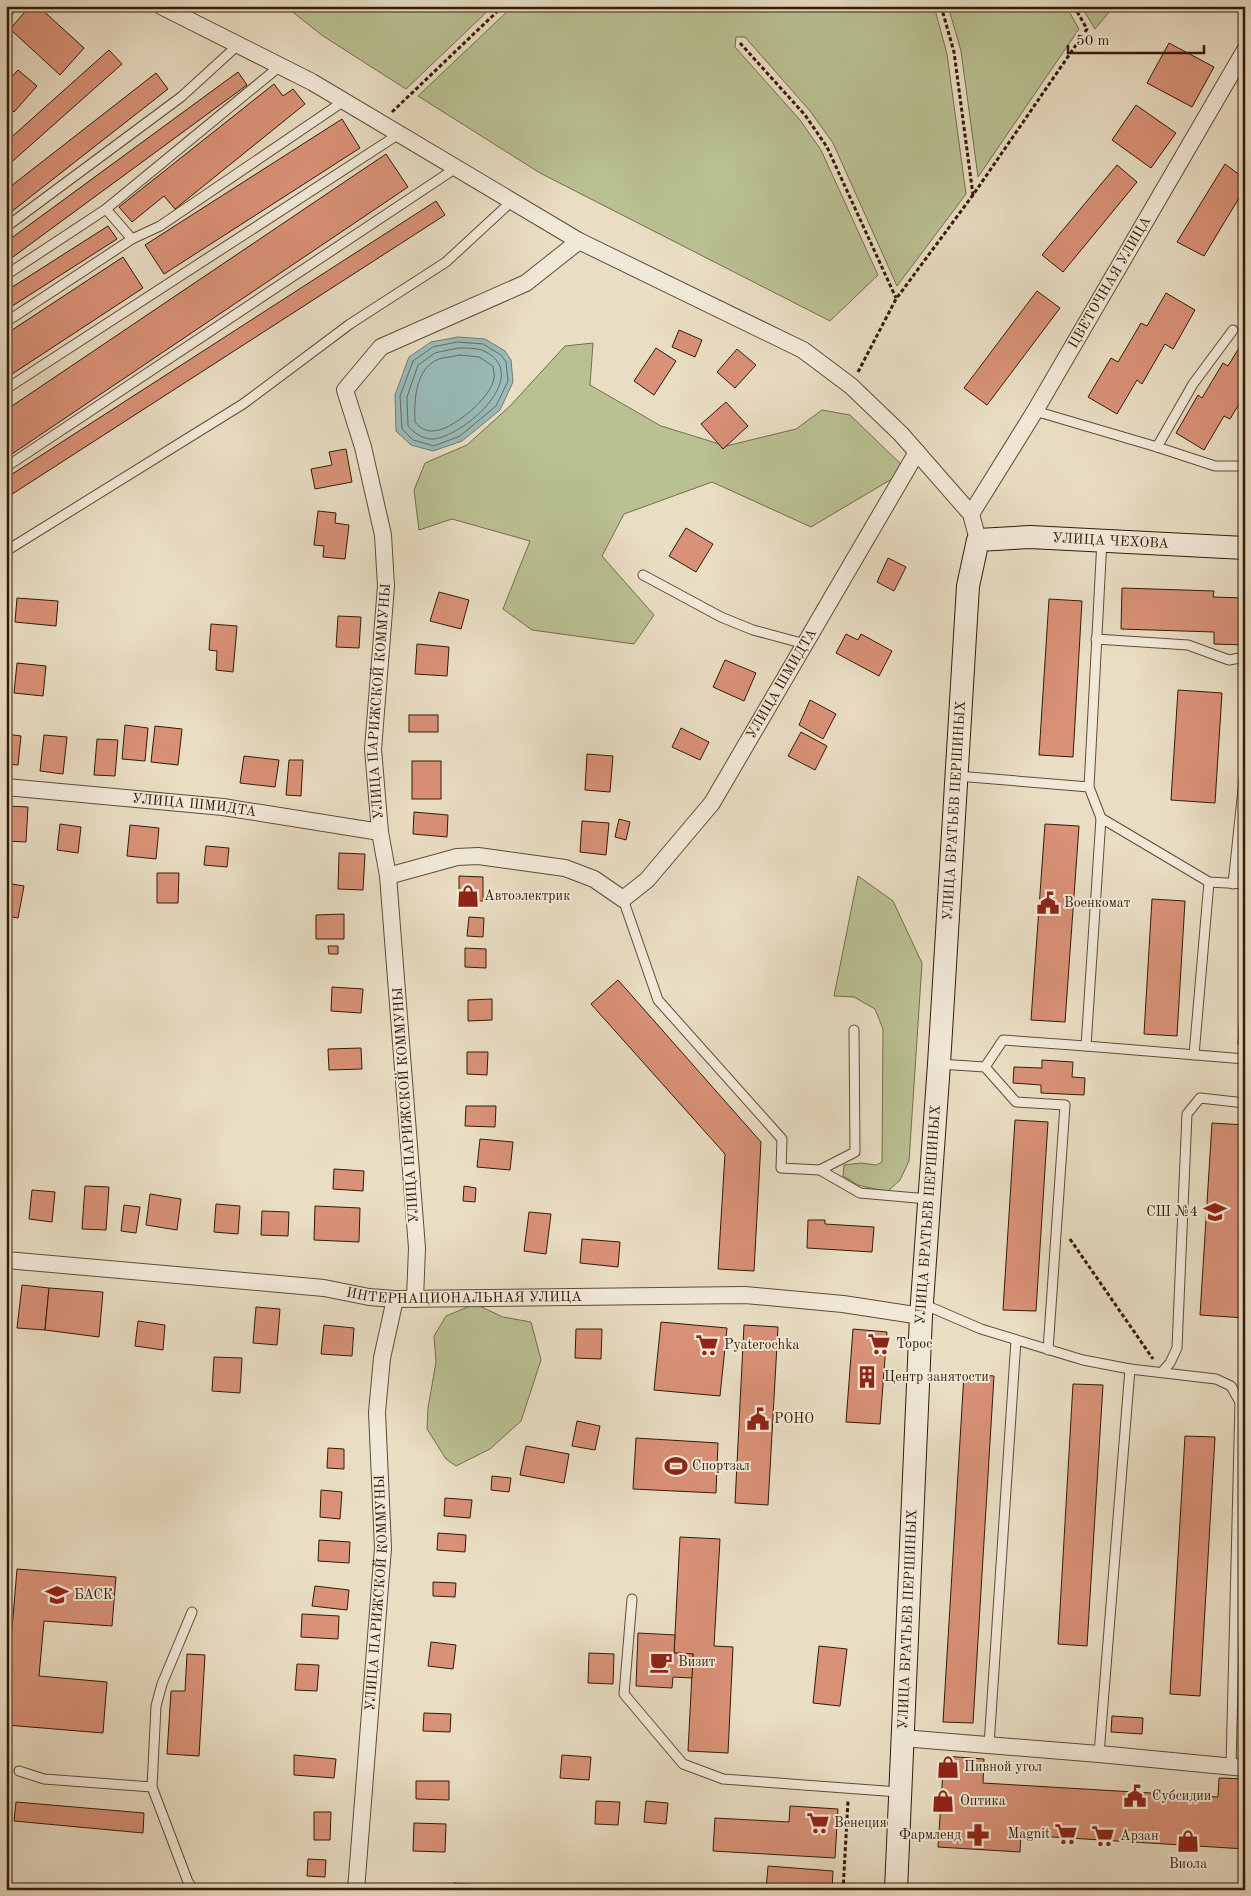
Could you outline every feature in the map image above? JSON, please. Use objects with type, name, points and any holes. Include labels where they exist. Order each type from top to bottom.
[{"type":"street","points":[[161,6],[280,66],[344,101],[579,241],[803,350],[851,386],[901,434],[971,514],[978,540]]},
{"type":"street","name":"ЦВЕТОЧНАЯ УЛИЦА","points":[[971,514],[1035,411],[1245,50]]},
{"type":"street","name":"УЛИЦА ПАРИЖСКОЙ КОММУНЫ","points":[[415,1299],[417,1248],[388,876],[380,832],[373,749],[386,586],[383,535],[363,447],[345,390],[381,347],[526,282],[579,241]]},
{"type":"street","name":"УЛИЦА ШМИДТА","points":[[623,899],[647,880],[712,803],[917,452]]},
{"type":"street","name":"УЛИЦА ЧЕХОВА","points":[[978,540],[1030,537],[1245,548]]},
{"type":"street","name":"УЛИЦА БРАТЬЕВ ПЕРШИНЫХ","points":[[896,1890],[922,1310],[968,586],[978,540]]},
{"type":"street","name":"УЛИЦА ШМИДТА","points":[[6,786],[223,806],[380,832]]},
{"type":"street","points":[[388,876],[457,857],[478,856],[565,868],[594,879],[623,899]]},
{"type":"street","name":"ИНТЕРНАЦИОНАЛЬНАЯ УЛИЦА","points":[[6,1260],[314,1288],[369,1297],[395,1299],[745,1295],[922,1310]]},
{"type":"street","name":"УЛИЦА ПАРИЖСКОЙ КОММУНЫ","points":[[356,1890],[383,1548],[377,1412],[382,1358],[395,1299]]},
{"type":"street","points":[[902,1738],[1238,1767]]},
{"type":"lane","points":[[6,226],[180,97],[238,45]]},
{"type":"lane","points":[[6,274],[106,209],[280,66]]},
{"type":"lane","points":[[6,322],[132,239],[160,226],[344,101]]},
{"type":"lane","points":[[6,390],[399,134]]},
{"type":"lane","points":[[6,467],[456,168]]},
{"type":"lane","points":[[6,551],[243,404],[350,324],[446,262],[512,202]]},
{"type":"lane","points":[[106,209],[132,239]]},
{"type":"lane","points":[[1157,447],[1193,384],[1233,330]]},
{"type":"lane","points":[[1035,411],[1215,466],[1245,466]]},
{"type":"lane","points":[[1086,1046],[1101,818],[1089,787],[1102,540]]},
{"type":"lane","points":[[644,575],[721,617],[753,630],[805,644]]},
{"type":"lane","points":[[1096,639],[1188,645],[1229,660],[1245,657]]},
{"type":"lane","points":[[1233,884],[1245,770]]},
{"type":"lane","points":[[956,776],[1089,787]]},
{"type":"lane","points":[[1101,818],[1208,882],[1245,884]]},
{"type":"lane","points":[[1194,1055],[1208,882]]},
{"type":"lane","points":[[623,899],[658,1000],[782,1139],[781,1168],[820,1170],[860,1193],[930,1200]]},
{"type":"lane","points":[[820,1170],[855,1152],[854,1030]]},
{"type":"lane","points":[[985,1066],[1003,1040],[1245,1059]]},
{"type":"lane","points":[[939,1064],[985,1066],[1016,1102],[1065,1105],[1048,1350]]},
{"type":"lane","points":[[1162,1372],[1170,1363],[1177,1348],[1187,1114],[1200,1098],[1245,1103]]},
{"type":"lane","points":[[922,1310],[1083,1360],[1130,1370],[1216,1379],[1231,1386],[1242,1402],[1238,1767]]},
{"type":"lane","points":[[989,1745],[1016,1340]]},
{"type":"lane","points":[[1100,1754],[1130,1370]]},
{"type":"lane","points":[[632,1599],[624,1694],[683,1764],[723,1779],[900,1792]]},
{"type":"lane","points":[[192,1612],[162,1684],[156,1706],[152,1787],[188,1882],[194,1890]]},
{"type":"lane","points":[[19,1772],[44,1779],[152,1787]]},
{"type":"path","points":[[380,123],[503,6]]},
{"type":"path","points":[[941,6],[954,52],[973,196]]},
{"type":"path","points":[[851,386],[896,299],[973,196],[1087,29],[1074,6]]},
{"type":"path","points":[[740,43],[805,115],[827,146],[896,299]]},
{"type":"path","points":[[1057,1221],[1162,1372]]},
{"type":"path","points":[[843,1890],[849,1788]]},
{"type":"green space","points":[[285,6],[493,6],[406,89],[323,36]]},
{"type":"green space","points":[[513,6],[934,6],[947,54],[966,194],[897,286],[833,143],[810,111],[745,37],[736,37],[735,47],[800,120],[821,150],[878,275],[830,321],[540,173],[418,96]]},
{"type":"green space","points":[[948,6],[1066,6],[1079,29],[978,177],[961,51]]},
{"type":"green space","points":[[1081,6],[1114,6],[1095,29]]},
{"type":"green space","points":[[593,343],[590,385],[661,426],[726,446],[796,429],[822,410],[850,415],[907,470],[811,527],[712,482],[624,514],[602,556],[654,615],[634,644],[532,630],[503,609],[530,541],[452,519],[419,530],[414,490],[425,463],[467,445],[510,406],[565,346]]},
{"type":"green space","points":[[858,876],[893,901],[922,963],[909,1161],[900,1180],[887,1192],[858,1185],[843,1176],[844,1165],[861,1163],[876,1165],[882,1162],[883,1029],[875,1009],[854,997],[834,996]]},
{"type":"green space","points":[[475,1304],[503,1317],[531,1322],[541,1360],[521,1421],[490,1449],[456,1466],[446,1459],[427,1429],[428,1408],[436,1362],[434,1336],[446,1316]]},
{"type":"water","points":[[458,337],[485,339],[505,351],[511,360],[513,382],[500,410],[462,441],[433,451],[411,445],[396,431],[395,395],[409,357],[431,342]]},
{"type":"building","points":[[30,6],[38,6],[84,48],[60,75],[10,29]]},
{"type":"building","points":[[1169,43],[1214,67],[1192,107],[1147,83]]},
{"type":"building","points":[[109,50],[122,64],[6,167],[6,142]]},
{"type":"building","points":[[18,70],[37,86],[14,112],[6,104],[6,83]]},
{"type":"building","points":[[238,72],[247,85],[6,262],[6,242]]},
{"type":"building","points":[[156,73],[168,89],[6,216],[6,190]]},
{"type":"building","points":[[274,84],[283,96],[293,89],[305,104],[175,209],[164,196],[132,222],[119,207]]},
{"type":"building","points":[[1136,105],[1176,133],[1151,168],[1112,140]]},
{"type":"building","points":[[342,119],[360,148],[164,274],[145,245]]},
{"type":"building","points":[[386,154],[408,187],[6,458],[6,410]]},
{"type":"building","points":[[1225,164],[1245,179],[1245,188],[1204,256],[1177,242]]},
{"type":"building","points":[[1117,165],[1137,182],[1063,272],[1042,255]]},
{"type":"building","points":[[436,201],[445,215],[6,498],[6,478]]},
{"type":"building","points":[[108,226],[117,239],[6,310],[6,291]]},
{"type":"building","points":[[123,257],[143,288],[6,378],[6,334]]},
{"type":"building","points":[[1037,291],[1060,308],[987,405],[964,388]]},
{"type":"building","points":[[1166,293],[1195,310],[1173,349],[1165,344],[1142,384],[1137,380],[1117,414],[1088,397],[1111,358],[1118,362],[1141,323],[1147,326]]},
{"type":"building","points":[[679,330],[702,340],[695,357],[672,347]]},
{"type":"building","points":[[1245,338],[1245,394],[1230,419],[1224,416],[1204,450],[1176,433],[1198,395],[1202,398],[1223,363],[1228,366]]},
{"type":"building","points":[[656,348],[676,361],[654,395],[634,381]]},
{"type":"building","points":[[737,349],[756,365],[735,388],[717,372]]},
{"type":"building","points":[[726,402],[748,426],[723,449],[701,424]]},
{"type":"building","points":[[346,449],[352,482],[315,489],[311,469],[332,465],[329,452]]},
{"type":"building","points":[[318,511],[336,513],[335,523],[349,525],[345,559],[323,557],[324,546],[314,545]]},
{"type":"building","points":[[686,528],[713,544],[696,572],[669,556]]},
{"type":"building","points":[[888,558],[906,567],[894,591],[877,582]]},
{"type":"building","points":[[1122,588],[1214,591],[1213,597],[1245,598],[1245,645],[1214,644],[1214,632],[1121,629]]},
{"type":"building","points":[[439,592],[469,600],[461,629],[430,621]]},
{"type":"building","points":[[17,598],[58,601],[56,626],[15,622]]},
{"type":"building","points":[[1049,599],[1082,601],[1073,757],[1039,755]]},
{"type":"building","points":[[338,616],[361,617],[359,648],[336,647]]},
{"type":"building","points":[[211,624],[237,626],[233,672],[216,670],[217,651],[209,650]]},
{"type":"building","points":[[846,634],[858,640],[861,634],[892,651],[879,676],[836,653]]},
{"type":"building","points":[[417,644],[449,647],[447,676],[415,674]]},
{"type":"building","points":[[725,660],[756,673],[744,701],[713,687]]},
{"type":"building","points":[[17,663],[46,666],[43,696],[14,693]]},
{"type":"building","points":[[1178,690],[1222,693],[1215,803],[1171,800]]},
{"type":"building","points":[[810,700],[836,714],[823,739],[799,725]]},
{"type":"building","points":[[409,715],[438,715],[438,732],[409,732]]},
{"type":"building","points":[[125,725],[148,728],[145,761],[122,759]]},
{"type":"building","points":[[155,726],[182,729],[178,765],[151,762]]},
{"type":"building","points":[[681,728],[709,742],[700,760],[672,747]]},
{"type":"building","points":[[801,732],[827,746],[815,770],[788,756]]},
{"type":"building","points":[[6,734],[21,736],[18,765],[6,764]]},
{"type":"building","points":[[44,735],[67,737],[63,774],[40,771]]},
{"type":"building","points":[[97,739],[118,740],[115,776],[94,775]]},
{"type":"building","points":[[587,754],[613,756],[610,792],[585,790]]},
{"type":"building","points":[[244,756],[279,760],[275,787],[240,783]]},
{"type":"building","points":[[289,760],[303,760],[301,796],[286,795]]},
{"type":"building","points":[[412,761],[441,761],[441,799],[412,799]]},
{"type":"building","points":[[6,806],[28,807],[26,842],[6,841]]},
{"type":"building","points":[[414,812],[448,815],[447,837],[413,834]]},
{"type":"building","points":[[619,819],[630,822],[626,840],[615,837]]},
{"type":"building","points":[[582,821],[609,823],[606,855],[580,852]]},
{"type":"building","points":[[60,824],[81,827],[78,853],[57,850]]},
{"type":"building","points":[[1045,824],[1079,826],[1065,1022],[1031,1020]]},
{"type":"building","points":[[130,825],[159,828],[156,859],[127,856]]},
{"type":"building","points":[[206,846],[229,848],[227,867],[204,865]]},
{"type":"building","points":[[339,853],[365,854],[363,890],[338,889]]},
{"type":"building","points":[[157,873],[179,873],[178,903],[157,903]]},
{"type":"building","points":[[459,876],[483,877],[483,901],[459,900]]},
{"type":"building","points":[[6,883],[24,886],[18,918],[6,916]]},
{"type":"building","points":[[1152,899],[1185,901],[1177,1036],[1144,1034]]},
{"type":"building","points":[[344,914],[344,939],[316,939],[316,915]]},
{"type":"building","points":[[469,917],[484,918],[483,937],[467,936]]},
{"type":"building","points":[[1245,927],[1245,1044],[1238,1044]]},
{"type":"building","points":[[328,946],[338,946],[338,954],[329,954]]},
{"type":"building","points":[[465,948],[486,949],[486,968],[465,967]]},
{"type":"building","points":[[618,980],[761,1142],[754,1271],[718,1269],[725,1154],[591,1004]]},
{"type":"building","points":[[332,987],[363,989],[361,1013],[331,1011]]},
{"type":"building","points":[[492,999],[492,1020],[468,1021],[468,1000]]},
{"type":"building","points":[[361,1048],[362,1069],[329,1070],[328,1049]]},
{"type":"building","points":[[467,1052],[488,1052],[487,1075],[467,1074]]},
{"type":"building","points":[[1042,1060],[1073,1062],[1072,1077],[1085,1078],[1084,1095],[1041,1093],[1041,1085],[1013,1083],[1014,1067],[1042,1068]]},
{"type":"building","points":[[466,1106],[496,1106],[495,1127],[465,1126]]},
{"type":"building","points":[[1015,1120],[1048,1122],[1036,1311],[1003,1310]]},
{"type":"building","points":[[1212,1123],[1245,1125],[1245,1318],[1200,1315]]},
{"type":"building","points":[[480,1139],[513,1142],[510,1170],[477,1167]]},
{"type":"building","points":[[334,1169],[364,1171],[363,1191],[333,1189]]},
{"type":"building","points":[[85,1186],[109,1187],[106,1230],[82,1229]]},
{"type":"building","points":[[464,1186],[476,1188],[475,1202],[463,1201]]},
{"type":"building","points":[[32,1190],[55,1192],[52,1222],[29,1219]]},
{"type":"building","points":[[150,1194],[181,1199],[177,1230],[146,1225]]},
{"type":"building","points":[[216,1204],[240,1206],[238,1234],[214,1232]]},
{"type":"building","points":[[124,1205],[140,1207],[136,1233],[121,1231]]},
{"type":"building","points":[[315,1206],[360,1208],[359,1242],[314,1240]]},
{"type":"building","points":[[262,1211],[289,1212],[288,1236],[261,1235]]},
{"type":"building","points":[[529,1212],[551,1214],[546,1254],[524,1251]]},
{"type":"building","points":[[808,1220],[825,1220],[825,1224],[874,1227],[872,1252],[807,1248]]},
{"type":"building","points":[[582,1239],[620,1242],[618,1267],[580,1263]]},
{"type":"building","points":[[22,1285],[49,1288],[45,1330],[17,1328]]},
{"type":"building","points":[[49,1288],[103,1292],[99,1337],[45,1330]]},
{"type":"building","points":[[256,1307],[280,1309],[277,1345],[253,1343]]},
{"type":"building","points":[[138,1321],[165,1325],[163,1350],[135,1346]]},
{"type":"building","points":[[661,1322],[727,1328],[720,1396],[654,1390]]},
{"type":"building","points":[[324,1325],[354,1328],[352,1356],[321,1354]]},
{"type":"building","points":[[744,1325],[778,1327],[768,1505],[735,1503]]},
{"type":"building","points":[[576,1329],[602,1329],[601,1359],[575,1358]]},
{"type":"building","name":"Центр занятости","points":[[853,1329],[887,1332],[880,1424],[846,1422]]},
{"type":"building","points":[[214,1357],[242,1358],[240,1393],[212,1391]]},
{"type":"building","points":[[964,1374],[994,1376],[973,1723],[943,1722]]},
{"type":"building","points":[[1073,1384],[1103,1385],[1087,1646],[1058,1644]]},
{"type":"building","points":[[577,1421],[600,1426],[595,1450],[572,1446]]},
{"type":"building","points":[[1185,1436],[1215,1437],[1200,1696],[1170,1694]]},
{"type":"building","name":"Спортзал","points":[[636,1438],[718,1443],[716,1493],[633,1489]]},
{"type":"building","points":[[526,1446],[569,1454],[564,1483],[520,1475]]},
{"type":"building","points":[[328,1448],[344,1449],[344,1469],[327,1468]]},
{"type":"building","points":[[492,1476],[511,1478],[509,1492],[491,1490]]},
{"type":"building","points":[[321,1490],[342,1492],[340,1519],[320,1517]]},
{"type":"building","points":[[445,1498],[472,1500],[470,1518],[444,1516]]},
{"type":"building","points":[[438,1533],[466,1535],[465,1552],[437,1550]]},
{"type":"building","points":[[680,1537],[720,1539],[714,1646],[733,1647],[728,1753],[688,1751],[693,1654],[674,1653]]},
{"type":"building","points":[[319,1540],[350,1542],[349,1563],[318,1561]]},
{"type":"building","points":[[17,1569],[116,1577],[112,1626],[44,1621],[39,1676],[107,1682],[103,1733],[6,1725],[6,1701]]},
{"type":"building","points":[[433,1582],[456,1583],[455,1597],[433,1596]]},
{"type":"building","points":[[315,1586],[349,1590],[347,1610],[312,1606]]},
{"type":"building","points":[[302,1614],[339,1616],[338,1639],[301,1637]]},
{"type":"building","points":[[638,1633],[675,1635],[674,1653],[693,1654],[692,1678],[673,1677],[672,1688],[636,1686]]},
{"type":"building","points":[[431,1642],[456,1645],[453,1669],[428,1666]]},
{"type":"building","points":[[819,1646],[847,1649],[840,1706],[813,1703]]},
{"type":"building","points":[[589,1653],[614,1654],[613,1684],[588,1683]]},
{"type":"building","points":[[187,1654],[205,1655],[199,1756],[167,1754],[171,1691],[185,1691]]},
{"type":"building","points":[[297,1664],[319,1665],[317,1691],[295,1690]]},
{"type":"building","points":[[424,1713],[451,1714],[450,1732],[423,1731]]},
{"type":"building","points":[[1112,1716],[1143,1718],[1142,1734],[1111,1732]]},
{"type":"building","points":[[294,1755],[336,1759],[334,1778],[294,1775]]},
{"type":"building","points":[[562,1755],[591,1757],[589,1780],[560,1778]]},
{"type":"building","points":[[944,1756],[984,1759],[983,1783],[1218,1797],[1219,1778],[1245,1779],[1245,1849],[1021,1835],[1020,1852],[938,1847]]},
{"type":"building","points":[[416,1781],[449,1781],[449,1800],[416,1799]]},
{"type":"building","points":[[596,1801],[620,1802],[618,1825],[595,1824]]},
{"type":"building","points":[[646,1801],[668,1803],[666,1824],[644,1822]]},
{"type":"building","points":[[16,1802],[144,1813],[143,1833],[14,1821]]},
{"type":"building","points":[[790,1806],[838,1809],[835,1858],[713,1851],[715,1818],[789,1822]]},
{"type":"building","points":[[314,1812],[331,1812],[330,1840],[314,1840]]},
{"type":"building","points":[[414,1823],[446,1824],[445,1852],[413,1851]]},
{"type":"building","points":[[308,1859],[326,1860],[325,1877],[307,1876]]},
{"type":"building","points":[[768,1866],[833,1871],[832,1890],[766,1890]]},
{"type":"building","points":[[454,1883],[493,1886],[493,1890],[453,1890]]},
{"type":"place","name":"Автоэлектрик","points":[[468,896]]},
{"type":"place","name":"Военкомат","points":[[1048,903]]},
{"type":"place","name":"СШ №4","points":[[1215,1212]]},
{"type":"place","name":"Торос","points":[[879,1344]]},
{"type":"place","name":"Pyaterochka","points":[[707,1345]]},
{"type":"place","name":"Центр занятости","points":[[867,1377]]},
{"type":"place","name":"РОНО","points":[[758,1419]]},
{"type":"place","name":"Спортзал","points":[[676,1466]]},
{"type":"place","name":"БАСК","points":[[57,1595]]},
{"type":"place","name":"Визит","points":[[661,1662]]},
{"type":"place","name":"Пивной угол","points":[[948,1767]]},
{"type":"place","name":"Субсидии","points":[[1135,1796]]},
{"type":"place","name":"Оптика","points":[[943,1801]]},
{"type":"place","name":"Венеция","points":[[818,1823]]},
{"type":"place","name":"Magnit","points":[[1066,1834]]},
{"type":"place","name":"Фармленд","points":[[978,1835]]},
{"type":"place","name":"Арзан","points":[[1103,1836]]},
{"type":"place","name":"Виола","points":[[1188,1841]]}]
